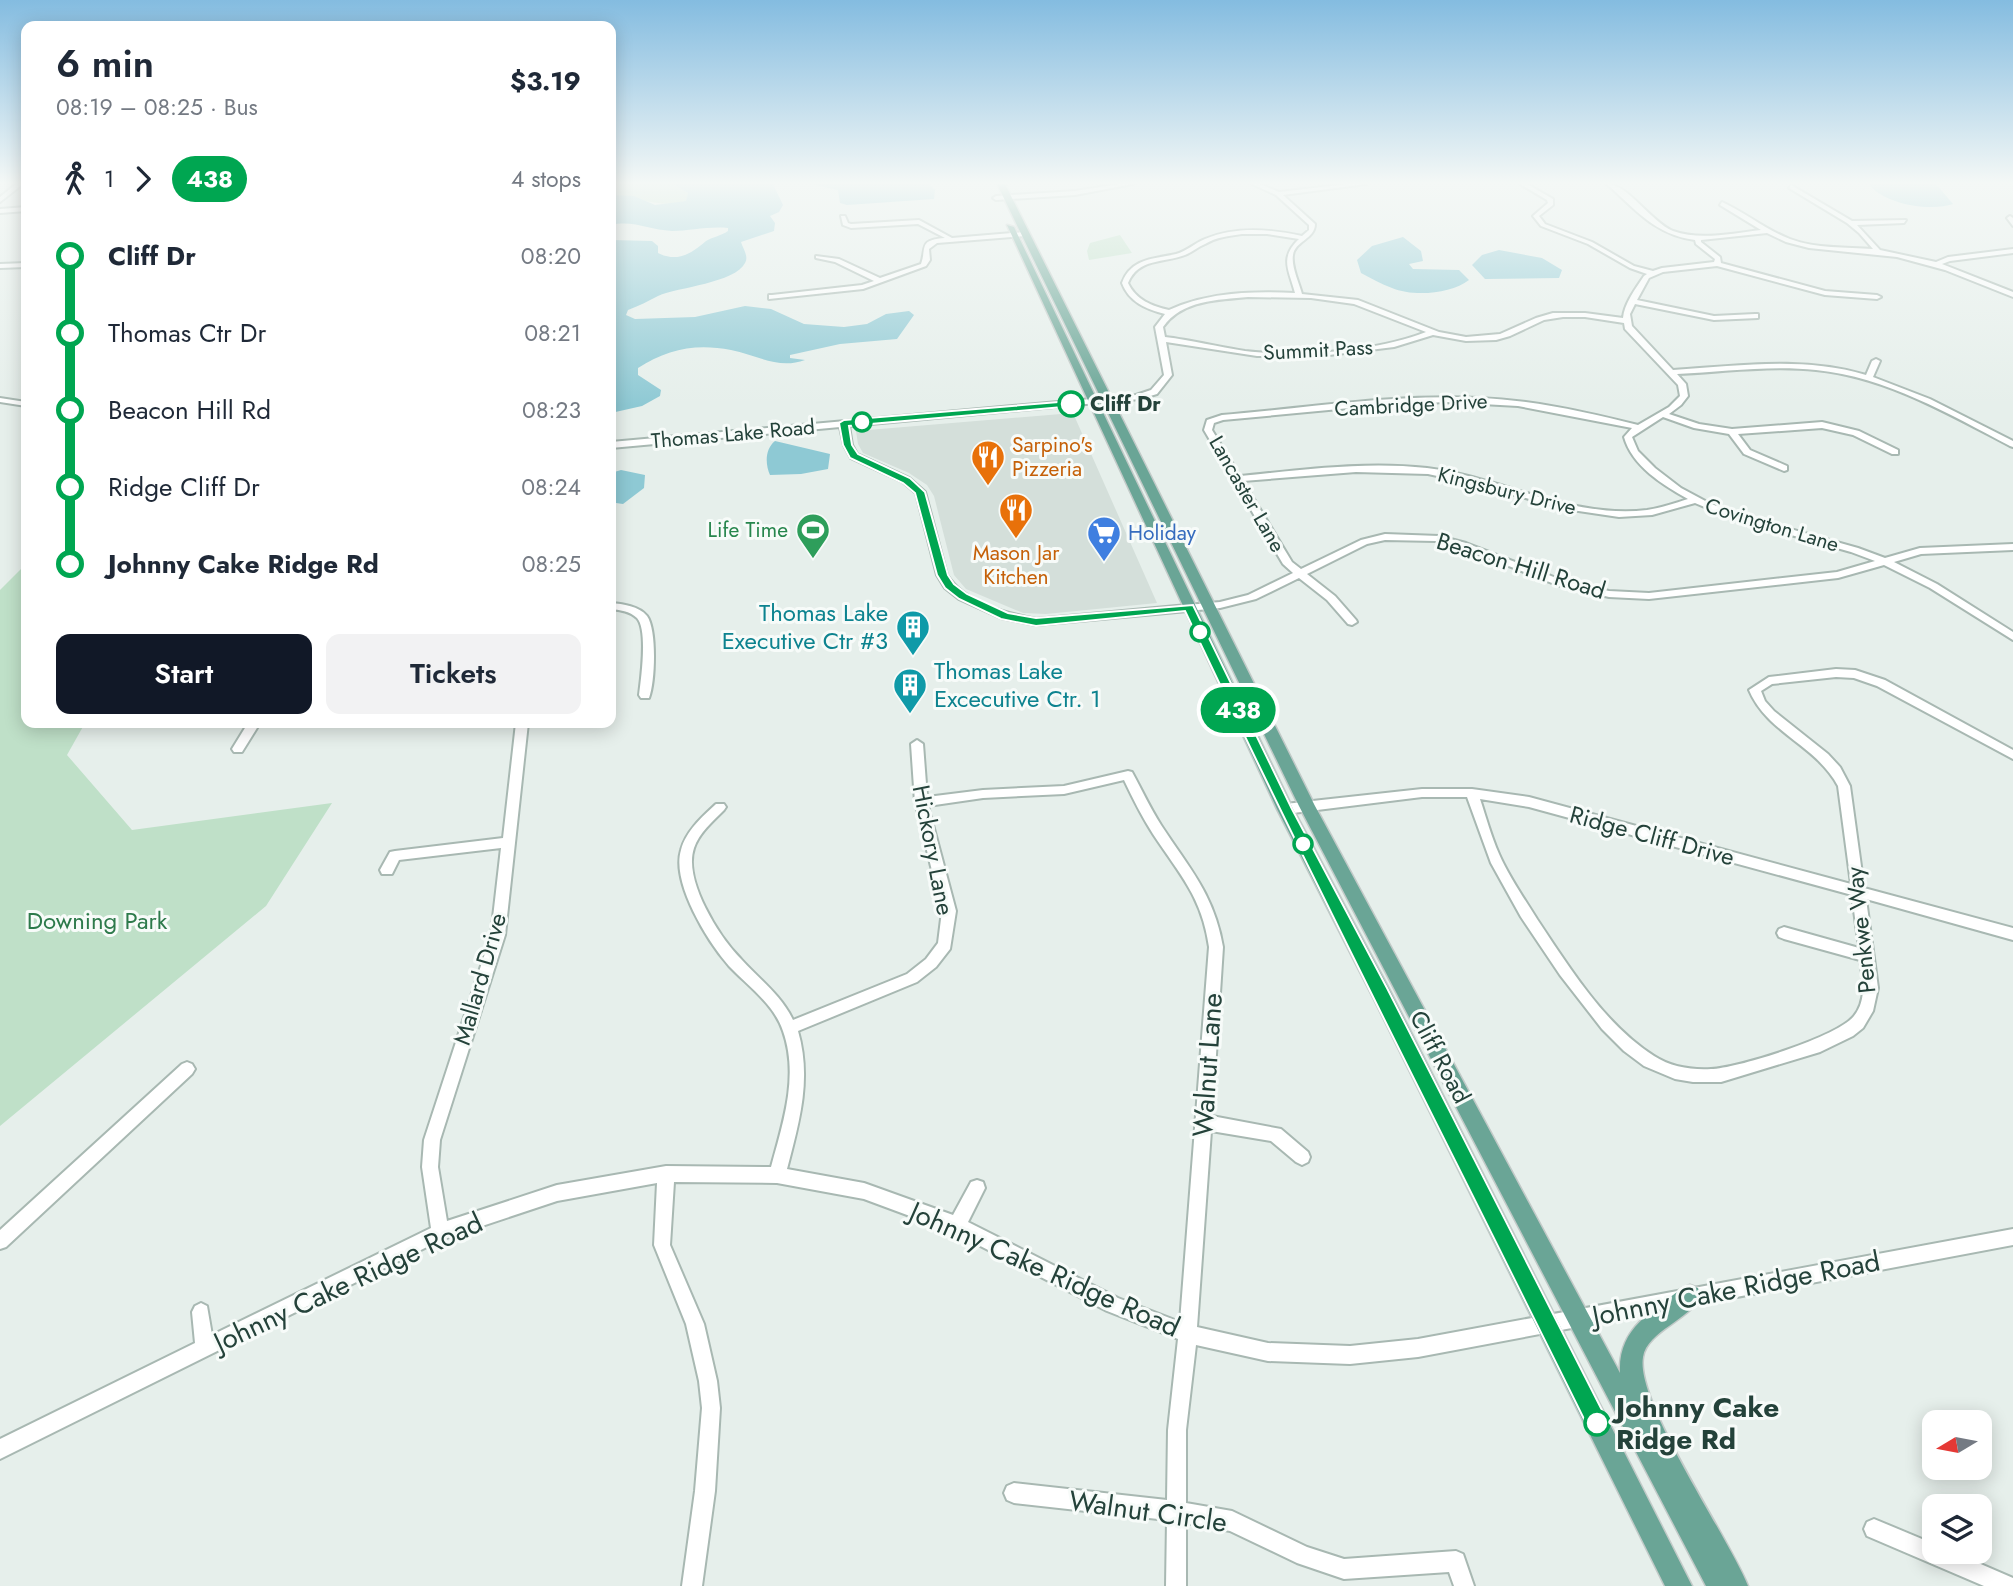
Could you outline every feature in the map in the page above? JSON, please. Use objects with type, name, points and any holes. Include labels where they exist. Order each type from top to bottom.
[{"type":"main road","name":"Cliff Road","points":[[1025,258],[1208,606],[1307,806],[1720,1586]]},
{"type":"main road","name":"Cliff Road","points":[[1036,258],[1189,607],[1285,809],[1381,993],[1679,1586]]},
{"type":"main road","points":[[1690,1296],[1638,1338],[1630,1359],[1634,1390],[1648,1422],[1735,1586]]},
{"type":"street","points":[[824,258],[837,260],[880,281]]},
{"type":"street","points":[[772,297],[848,290],[924,265],[927,258]]},
{"type":"street","points":[[1162,258],[1149,261],[1131,271],[1125,283],[1133,296],[1149,306],[1168,312]]},
{"type":"street","points":[[1289,258],[1299,294]]},
{"type":"street","points":[[1616,258],[1651,273],[1717,264],[1825,293],[1877,297]]},
{"type":"street","points":[[1717,264],[1718,258]]},
{"type":"street","points":[[1908,258],[1938,264],[1977,277],[2013,295]]},
{"type":"street","points":[[1938,264],[1956,258]]},
{"type":"street","points":[[0,266],[21,265]]},
{"type":"street","points":[[1637,427],[1678,405],[1684,396],[1682,384],[1635,335],[1627,321],[1626,314],[1632,301],[1651,273]]},
{"type":"street","points":[[1161,339],[1159,324],[1168,312],[1183,304],[1203,300],[1299,294],[1355,302],[1431,333],[1459,338],[1487,338],[1509,333],[1543,317],[1566,315],[1627,321]]},
{"type":"street","points":[[1632,301],[1714,318],[1755,316]]},
{"type":"street","name":"Summit Pass","points":[[1161,339],[1197,342],[1255,354],[1285,354],[1394,345],[1414,341],[1431,333]]},
{"type":"street","name":"Thomas Lake Road","points":[[616,445],[1099,402],[1146,394],[1154,392],[1165,382],[1168,375],[1161,339]]},
{"type":"street","points":[[1869,378],[1876,361]]},
{"type":"street","points":[[1671,372],[1801,367],[1835,370],[1869,378],[1905,391],[2013,444]]},
{"type":"street","points":[[0,400],[21,403]]},
{"type":"street","name":"Cambridge Drive","points":[[1308,411],[1427,400],[1479,400],[1553,408],[1637,427]]},
{"type":"street","name":"Lancaster Lane","points":[[1308,411],[1222,418],[1210,422],[1208,430],[1288,564],[1331,598],[1352,622]]},
{"type":"street","points":[[1662,414],[1697,426],[1732,432],[1757,433],[1801,425],[1822,425],[1856,433],[1895,452]]},
{"type":"street","points":[[844,423],[848,445],[854,456],[906,480],[920,492],[942,575],[949,586],[963,597],[1005,616],[1036,622],[1208,606]]},
{"type":"street","name":"Covington Lane","points":[[1637,427],[1628,437],[1631,452],[1692,501],[1734,518],[1838,544],[1885,561],[1924,581],[2013,636]]},
{"type":"street","points":[[1732,432],[1747,452],[1784,468]]},
{"type":"street","name":"Kingsbury Drive","points":[[1237,479],[1344,468],[1392,468],[1471,478],[1563,506],[1601,513],[1648,513],[1692,501]]},
{"type":"street","name":"Beacon Hill Road","points":[[1208,606],[1252,597],[1364,542],[1385,537],[1410,536],[1462,545],[1544,578],[1609,594],[1650,596],[1838,575],[1920,551],[2013,547]]},
{"type":"street","points":[[616,607],[630,610],[642,617],[647,628],[645,695]]},
{"type":"street","name":"Penkwe Way","points":[[1472,793],[1496,861],[1562,967],[1625,1044],[1650,1062],[1676,1073],[1706,1077],[1721,1075],[1833,1040],[1857,1025],[1868,1008],[1871,988],[1844,786],[1839,772],[1818,750],[1780,723],[1758,702],[1755,690],[1769,681],[1836,673],[1855,674],[1881,683],[2013,755]]},
{"type":"street","points":[[238,749],[251,728]]},
{"type":"street","name":"Mallard Drive","points":[[440,1232],[430,1167],[432,1140],[498,934],[521,728]]},
{"type":"street","name":"Hickory Lane","points":[[790,1028],[912,978],[931,963],[945,944],[950,911],[921,802],[917,744]]},
{"type":"street","name":"Walnut Lane","points":[[921,802],[984,794],[1064,790],[1128,775],[1155,827],[1203,896],[1213,921],[1216,947],[1188,1334],[1177,1430],[1176,1586]]},
{"type":"street","name":"Ridge Cliff Drive","points":[[1285,809],[1422,793],[1472,793],[1529,802],[2013,933]]},
{"type":"street","points":[[720,807],[695,832],[686,854],[687,873],[705,918],[726,952],[774,999],[790,1028],[797,1056],[798,1088],[777,1175]]},
{"type":"street","points":[[387,870],[395,856],[510,842]]},
{"type":"street","points":[[1784,933],[1867,956]]},
{"type":"street","points":[[0,1241],[187,1069]]},
{"type":"street","points":[[1203,1122],[1275,1134],[1302,1157]]},
{"type":"street","points":[[666,1174],[662,1245],[695,1324],[711,1408],[705,1491],[692,1586]]},
{"type":"street","name":"Johnny Cake Ridge Road","points":[[0,1449],[440,1232],[557,1193],[666,1174],[777,1175],[864,1191],[957,1225],[1113,1305],[1188,1334],[1268,1352],[1350,1355],[1418,1348],[2013,1237]]},
{"type":"street","points":[[957,1225],[977,1188]]},
{"type":"street","points":[[201,1312],[205,1348]]},
{"type":"street","name":"Walnut Circle","points":[[1014,1493],[1175,1511],[1232,1521],[1304,1556],[1344,1569],[1456,1561],[1464,1586]]},
{"type":"street","points":[[1874,1529],[2008,1586]]},
{"type":"shaded area","points":[[1073,413],[1157,603],[1046,614],[1023,613],[966,589],[954,575],[934,496],[927,485],[909,473],[863,453],[856,431]]},
{"type":"green space","name":"Downing Park","points":[[21,569],[21,728],[82,728],[67,755],[132,830],[332,803],[266,906],[0,1126],[0,590]]},
{"type":"water","points":[[616,258],[746,258],[739,270],[730,275],[658,296],[628,310],[626,315],[635,319],[695,317],[745,306],[771,309],[804,324],[844,327],[867,324],[886,314],[909,311],[914,315],[897,339],[840,344],[790,355],[790,358],[805,360],[795,363],[777,363],[718,348],[671,352],[638,368],[638,375],[661,390],[660,396],[642,406],[616,412]]},
{"type":"water","points":[[1422,258],[1423,261],[1409,264],[1413,269],[1459,270],[1469,280],[1442,291],[1410,293],[1361,273],[1357,260]]},
{"type":"water","points":[[1479,258],[1542,258],[1562,270],[1559,278],[1485,279],[1472,265]]},
{"type":"water","points":[[775,441],[830,454],[828,469],[801,474],[770,475],[767,457],[769,448]]},
{"type":"water","points":[[616,472],[645,475],[644,488],[623,504],[616,503]]},
{"type":"bus line","name":"438","points":[[1071,404],[844,423],[848,445],[854,456],[906,480],[920,492],[942,575],[949,586],[963,597],[1005,616],[1036,622],[1189,607],[1285,809],[1381,993],[1597,1423]]},
{"type":"place","name":"Cliff Dr","points":[[1071,404]]},
{"type":"place","name":"Sarpino's Pizzeria","points":[[988,487]]},
{"type":"place","name":"Mason Jar Kitchen","points":[[1016,540]]},
{"type":"place","name":"Life Time","points":[[813,560]]},
{"type":"place","name":"Holiday","points":[[1104,563]]},
{"type":"place","name":"Thomas Lake Executive Ctr #3","points":[[913,657]]},
{"type":"place","name":"Thomas Lake Excecutive Ctr. 1","points":[[910,715]]},
{"type":"place","name":"Johnny Cake Ridge Rd","points":[[1597,1423]]}]
